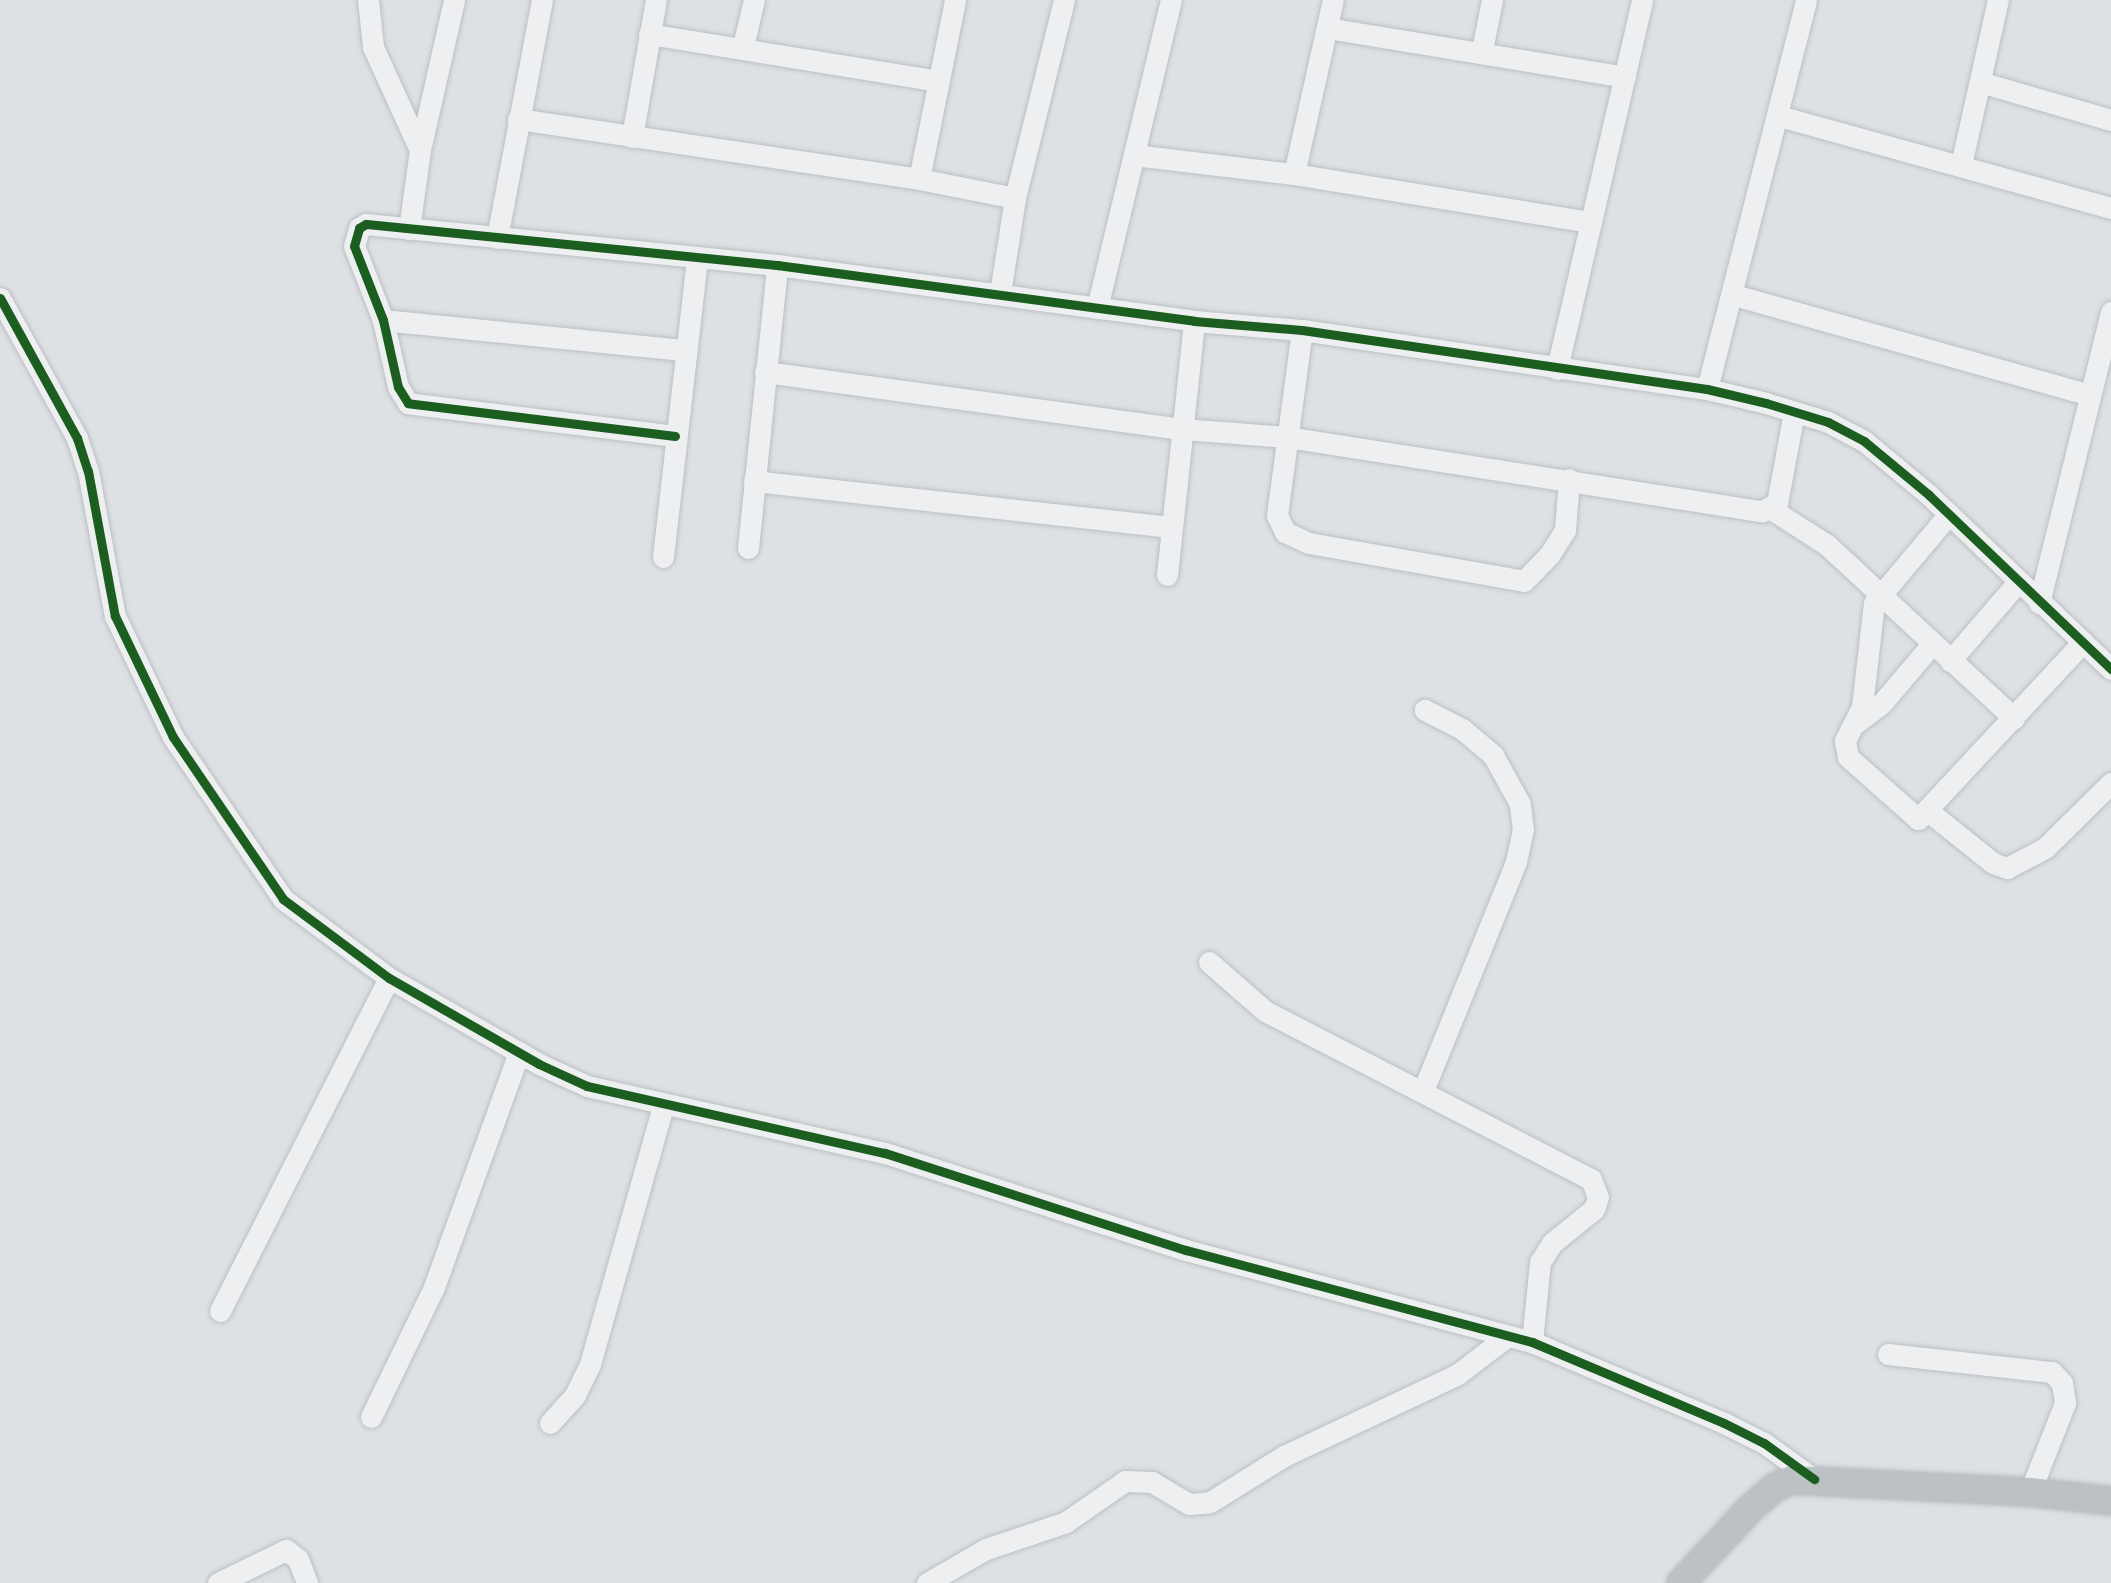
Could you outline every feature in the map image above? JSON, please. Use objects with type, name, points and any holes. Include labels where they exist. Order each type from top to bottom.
[{"type":"main road","points":[[1681,1583],[1775,1487],[1814,1479],[2030,1492],[2111,1501]]},
{"type":"street","points":[[368,0],[373,47],[420,149]]},
{"type":"street","points":[[408,229],[420,149],[454,0]]},
{"type":"street","points":[[497,238],[542,0]]},
{"type":"street","points":[[632,137],[656,0]]},
{"type":"street","points":[[743,46],[754,0]]},
{"type":"street","points":[[919,178],[955,0]]},
{"type":"street","points":[[1000,293],[1016,198],[1064,0]]},
{"type":"street","points":[[1097,309],[1171,0]]},
{"type":"street","points":[[1294,174],[1333,0]]},
{"type":"street","points":[[1482,50],[1492,0]]},
{"type":"street","points":[[1558,369],[1642,0]]},
{"type":"street","points":[[1707,389],[1734,295],[1806,0]]},
{"type":"street","points":[[1961,165],[1998,0]]},
{"type":"street","points":[[1327,28],[1482,50],[1625,77]]},
{"type":"street","points":[[649,34],[743,46],[937,81]]},
{"type":"street","points":[[1980,82],[2111,120]]},
{"type":"street","points":[[1779,116],[2111,208]]},
{"type":"street","points":[[518,119],[919,178],[1016,198]]},
{"type":"street","points":[[1135,156],[1294,174],[1591,222]]},
{"type":"street","points":[[676,436],[408,403],[398,387],[383,320],[354,236],[366,224],[777,265],[1000,293],[1097,309],[1302,330],[1707,389],[1828,422],[1864,441],[1949,514],[2111,669]]},
{"type":"street","points":[[663,557],[683,350],[697,257]]},
{"type":"street","points":[[748,548],[777,265]]},
{"type":"street","points":[[1734,295],[2090,395]]},
{"type":"street","points":[[0,298],[77,438],[88,471],[115,616],[173,737],[283,899],[389,978],[519,1052],[587,1086],[663,1106],[885,1153],[1186,1250],[1505,1338],[1532,1342],[1724,1423],[1764,1443],[1814,1479]]},
{"type":"street","points":[[2039,603],[2111,312]]},
{"type":"street","points":[[383,320],[683,350]]},
{"type":"street","points":[[1167,575],[1194,321]]},
{"type":"street","points":[[1302,330],[1276,521],[1285,533],[1309,543],[1515,582],[1531,577],[1560,539],[1568,513],[1569,479]]},
{"type":"street","points":[[765,372],[1183,429],[1287,437],[1771,509],[1827,545],[2014,718]]},
{"type":"street","points":[[1771,509],[1777,503],[1794,412]]},
{"type":"street","points":[[754,481],[1171,527]]},
{"type":"street","points":[[1857,722],[1870,618],[1880,594],[1949,514]]},
{"type":"street","points":[[1951,661],[2018,582]]},
{"type":"street","points":[[1932,644],[1882,703],[1857,722],[1845,741],[1847,757],[1913,818],[1928,811],[2083,642]]},
{"type":"street","points":[[1423,1091],[1516,862],[1523,830],[1520,804],[1493,755],[1462,729],[1425,710]]},
{"type":"street","points":[[1928,811],[1993,863],[2007,868],[2045,848],[2111,783]]},
{"type":"street","points":[[1209,962],[1254,1005],[1583,1172],[1595,1186],[1598,1197],[1586,1219],[1552,1243],[1540,1262],[1532,1342]]},
{"type":"street","points":[[220,1311],[389,978]]},
{"type":"street","points":[[371,1417],[434,1287],[519,1052]]},
{"type":"street","points":[[550,1423],[575,1395],[590,1364],[663,1106]]},
{"type":"street","points":[[927,1583],[986,1549],[1066,1522],[1125,1481],[1152,1482],[1189,1504],[1210,1502],[1284,1456],[1458,1374],[1505,1338]]},
{"type":"street","points":[[1888,1354],[2052,1372],[2062,1383],[2065,1404],[2030,1492]]},
{"type":"street","points":[[218,1583],[286,1550],[298,1559],[307,1583]]},
{"type":"cycle path","points":[[675,436],[408,403],[398,387],[383,320],[354,246],[359,228],[366,224],[777,265],[1194,321],[1302,330],[1707,389],[1766,403],[1828,422],[1864,441],[1929,495],[2111,669]]},
{"type":"cycle path","points":[[0,298],[77,438],[88,471],[115,616],[173,737],[283,899],[389,978],[539,1064],[587,1086],[885,1153],[1186,1250],[1532,1342],[1724,1423],[1764,1443],[1814,1479]]}]
